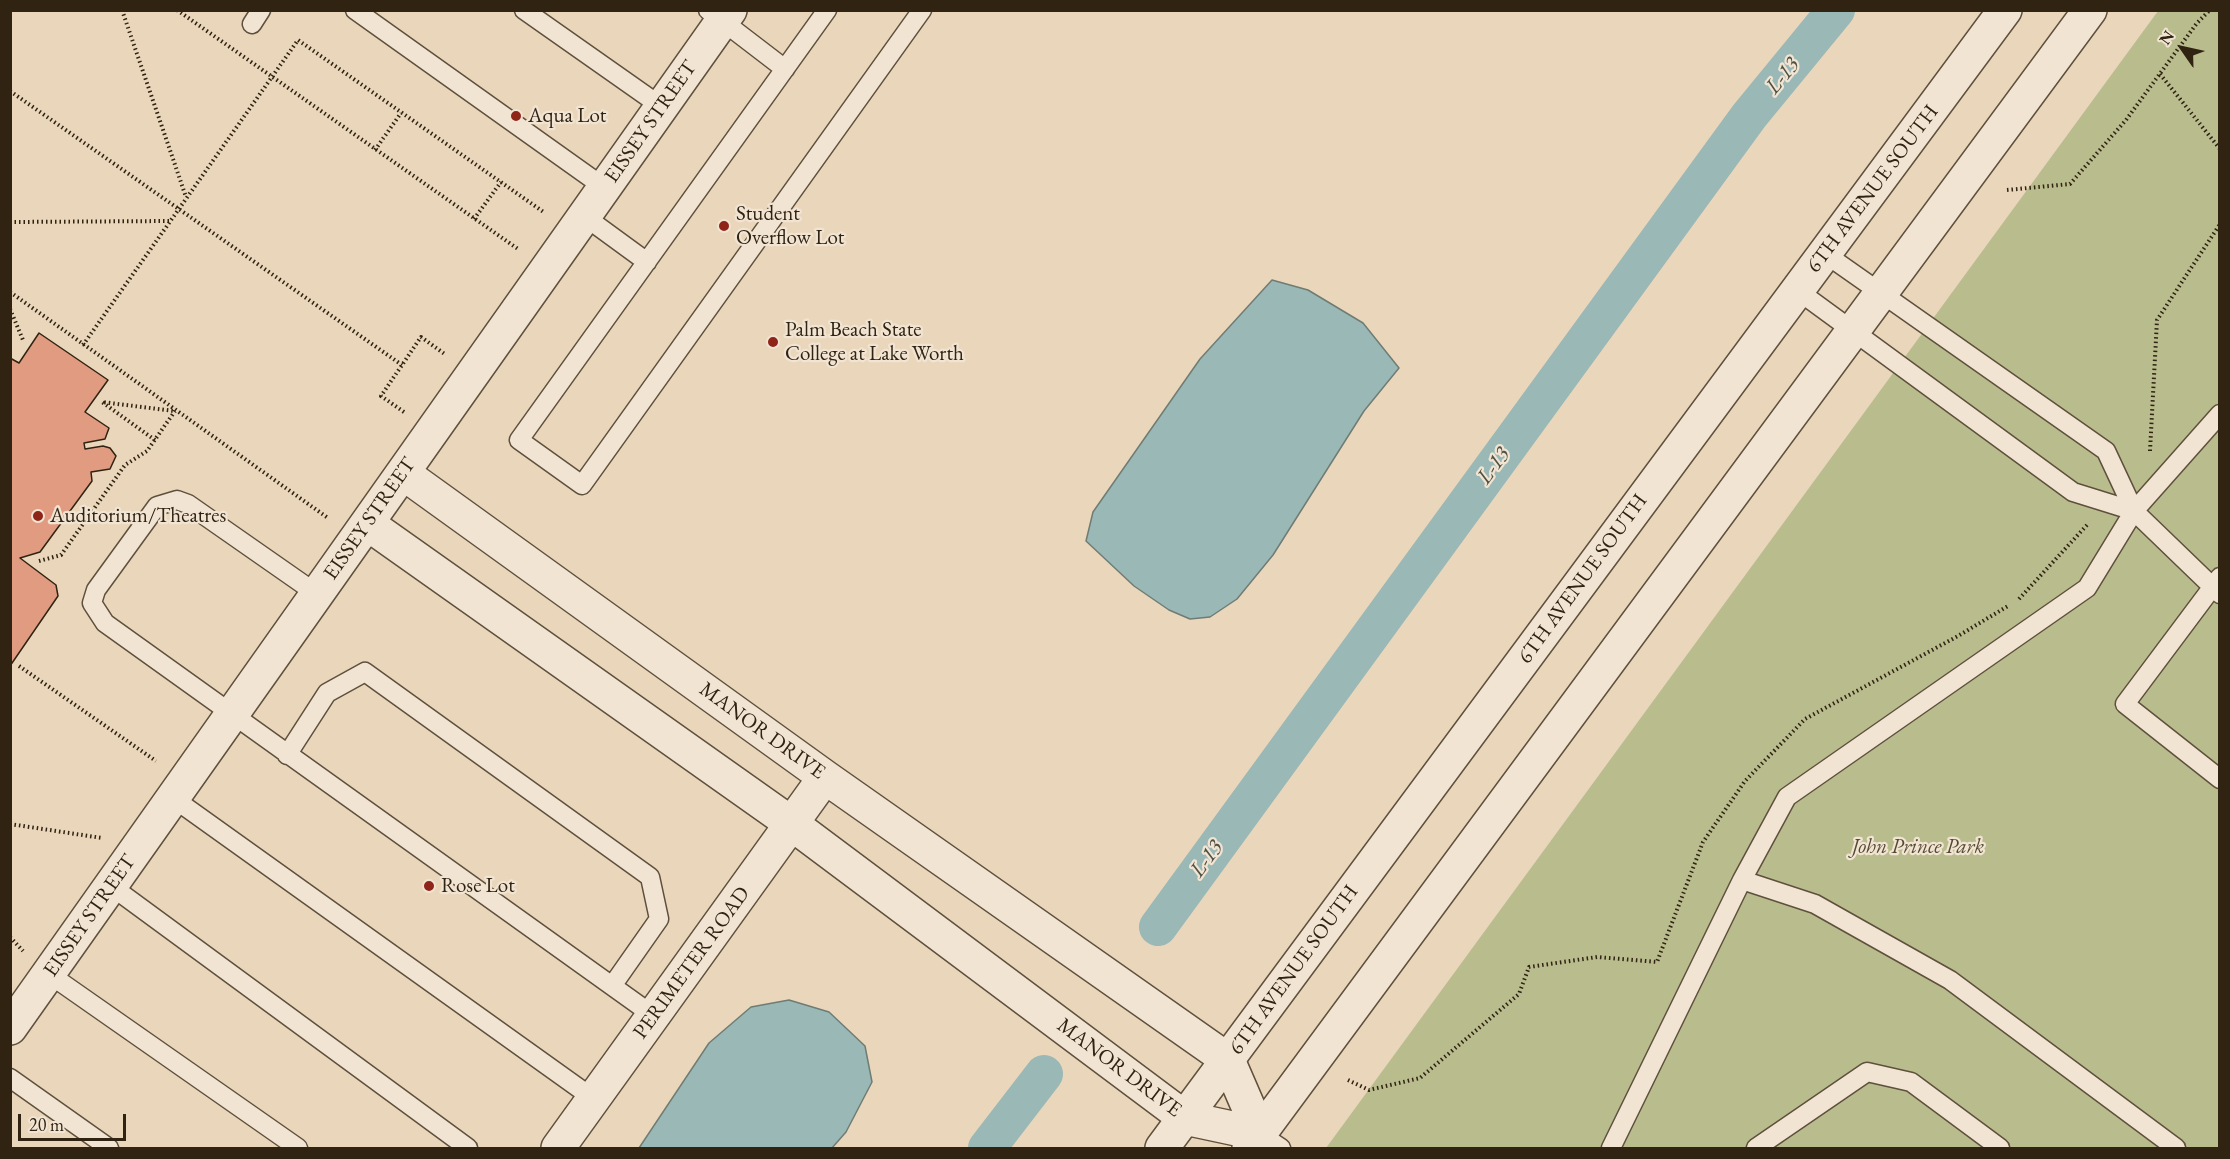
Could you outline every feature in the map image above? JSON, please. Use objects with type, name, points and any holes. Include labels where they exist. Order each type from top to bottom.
[{"type":"street","name":"6TH AVENUE SOUTH","points":[[1162,1149],[2005,10]]},
{"type":"street","points":[[1263,1144],[1853,330],[2090,10]]},
{"type":"street","name":"EISSEY STREET","points":[[10,1028],[37,964],[111,886],[662,107],[720,14]]},
{"type":"street","name":"MANOR DRIVE","points":[[403,473],[825,777],[1228,1060]]},
{"type":"street","name":"MANOR DRIVE","points":[[368,524],[792,824],[1185,1118],[1263,1144]]},
{"type":"street","name":"PERIMETER ROAD","points":[[558,1149],[825,777]]},
{"type":"street","points":[[1228,1060],[1263,1144]]},
{"type":"lane","points":[[355,10],[605,188]]},
{"type":"lane","points":[[524,10],[662,107]]},
{"type":"lane","points":[[827,10],[519,440],[582,485],[922,10]]},
{"type":"lane","points":[[720,14],[785,69]]},
{"type":"lane","points":[[584,216],[647,262]]},
{"type":"lane","points":[[1824,253],[2106,451],[2134,512]]},
{"type":"lane","points":[[1797,290],[2073,492],[2134,512],[2217,586],[2125,704],[2220,779]]},
{"type":"lane","points":[[1611,1149],[1742,880],[1787,797],[2087,588],[2134,512],[2220,414]]},
{"type":"lane","points":[[318,594],[188,504],[177,500],[157,506],[96,590],[92,603],[105,623],[654,1016]]},
{"type":"lane","points":[[288,755],[327,693],[364,672],[650,877],[659,919],[612,986]]},
{"type":"lane","points":[[179,789],[594,1099]]},
{"type":"lane","points":[[1742,880],[1815,904],[1950,980],[2176,1149]]},
{"type":"lane","points":[[111,886],[468,1149]]},
{"type":"lane","points":[[37,964],[298,1149]]},
{"type":"lane","points":[[1756,1149],[1867,1072],[1911,1082],[2000,1149]]},
{"type":"lane","points":[[10,1078],[109,1149]]},
{"type":"path","points":[[122,10],[187,198]]},
{"type":"path","points":[[177,10],[522,252]]},
{"type":"path","points":[[2007,190],[2070,184],[2126,120],[2197,23],[2210,10]]},
{"type":"path","points":[[83,345],[298,40],[548,216]]},
{"type":"path","points":[[2160,74],[2220,149]]},
{"type":"path","points":[[10,91],[402,365]]},
{"type":"path","points":[[375,150],[401,113]]},
{"type":"path","points":[[474,219],[501,182]]},
{"type":"path","points":[[10,222],[170,221]]},
{"type":"path","points":[[2150,454],[2157,320],[2220,224]]},
{"type":"path","points":[[10,292],[332,521]]},
{"type":"path","points":[[10,309],[23,340]]},
{"type":"path","points":[[407,414],[381,396],[421,337],[448,356]]},
{"type":"path","points":[[155,440],[102,402],[175,411]]},
{"type":"path","points":[[39,561],[61,555],[125,465],[147,451],[175,411]]},
{"type":"path","points":[[1348,1080],[1369,1090],[1420,1078],[1519,994],[1529,967],[1597,957],[1658,962],[1703,842],[1745,781],[1805,719],[1958,636],[2019,599],[2090,522]]},
{"type":"path","points":[[19,666],[179,789]]},
{"type":"path","points":[[10,824],[107,839]]},
{"type":"path","points":[[10,937],[37,964]]},
{"type":"green space","name":"John Prince Park","points":[[2158,11],[2219,11],[2219,1148],[1326,1148]]},
{"type":"water","points":[[1272,280],[1308,290],[1363,323],[1399,368],[1364,411],[1273,555],[1237,599],[1210,617],[1190,619],[1169,610],[1134,586],[1086,541],[1093,512],[1200,359]]},
{"type":"water","points":[[789,1000],[829,1012],[865,1046],[872,1082],[846,1132],[832,1148],[639,1148],[709,1043],[751,1007]]},
{"type":"building","name":"Auditorium/Theatres","points":[[39,333],[108,380],[85,412],[109,428],[105,439],[84,443],[85,449],[103,446],[110,448],[116,456],[110,469],[91,472],[92,481],[40,552],[20,558],[56,585],[58,596],[10,666],[10,358],[19,363]]},
{"type":"waterway","name":"L-13","points":[[1158,927],[1749,116],[1836,10]]},
{"type":"waterway","name":"L-13","points":[[987,1148],[1044,1074]]},
{"type":"place","name":"Aqua Lot","points":[[516,116]]},
{"type":"place","name":"Student Overflow Lot","points":[[724,226]]},
{"type":"place","name":"Palm Beach State College at Lake Worth","points":[[773,342]]},
{"type":"place","name":"Auditorium/Theatres","points":[[38,516]]},
{"type":"place","name":"Rose Lot","points":[[429,886]]}]
